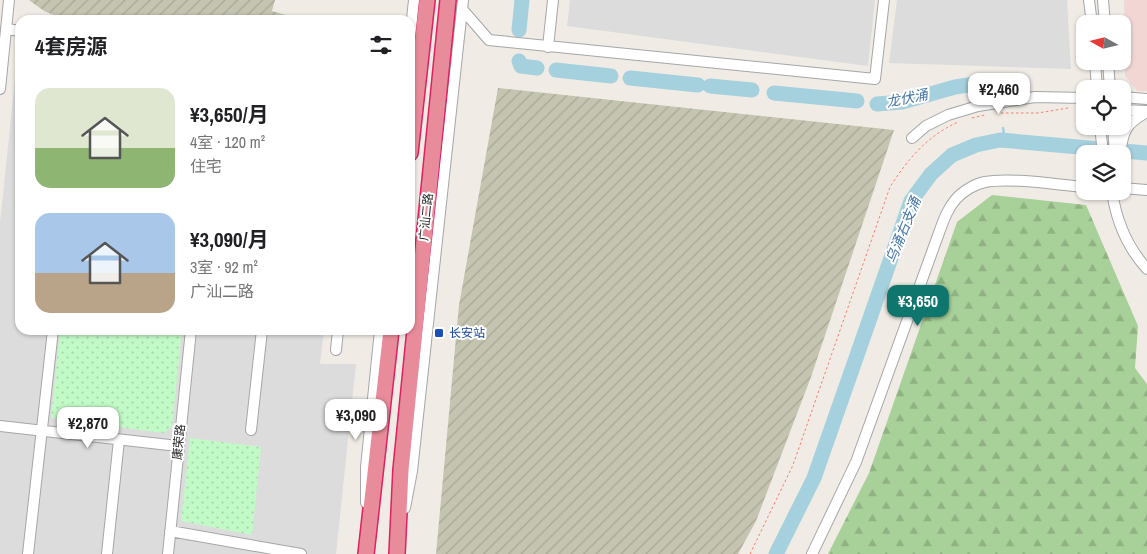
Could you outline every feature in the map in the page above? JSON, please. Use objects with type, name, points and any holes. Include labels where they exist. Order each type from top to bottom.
[{"type":"highway","points":[[415,108],[427,0]]},
{"type":"highway","name":"广汕二路","points":[[415,330],[448,0]]},
{"type":"highway","points":[[366,554],[390,335]]},
{"type":"highway","name":"广汕二路","points":[[397,554],[401,470],[414,335]]},
{"type":"street","points":[[0,89],[9,0]]},
{"type":"street","points":[[412,15],[414,0]]},
{"type":"street","points":[[548,47],[554,0]]},
{"type":"street","points":[[462,5],[489,40],[874,79],[884,0]]},
{"type":"street","points":[[1089,0],[1091,15]]},
{"type":"street","points":[[1103,0],[1104,15]]},
{"type":"street","points":[[399,538],[412,471],[462,5]]},
{"type":"street","points":[[7,29],[15,30]]},
{"type":"street","points":[[912,138],[926,126],[948,115],[978,106],[1036,97],[1076,98]]},
{"type":"street","points":[[1131,98],[1147,99]]},
{"type":"street","points":[[1131,111],[1147,112]]},
{"type":"street","points":[[1122,145],[1124,133],[1131,122],[1147,112]]},
{"type":"street","points":[[812,554],[856,462],[940,230],[947,212],[956,198],[971,188],[986,182],[1010,181],[1076,186]]},
{"type":"street","points":[[1131,189],[1147,190]]},
{"type":"street","points":[[1114,200],[1124,235],[1137,258],[1147,269]]},
{"type":"street","points":[[28,554],[52,335]]},
{"type":"street","name":"康荣路","points":[[168,554],[190,335]]},
{"type":"street","points":[[251,430],[261,335]]},
{"type":"street","points":[[336,350],[338,335]]},
{"type":"street","points":[[366,554],[366,467],[379,335]]},
{"type":"street","points":[[0,426],[178,446]]},
{"type":"street","points":[[107,554],[119,440]]},
{"type":"street","points":[[170,531],[301,554]]},
{"type":"street","points":[[234,554],[236,542]]},
{"type":"path","points":[[996,113],[1038,112],[1068,108]]},
{"type":"path","points":[[970,119],[988,115]]},
{"type":"path","points":[[750,554],[794,464],[890,187],[904,164],[922,145],[950,126],[962,121]]},
{"type":"shaded area","points":[[29,0],[275,0],[272,11],[286,15],[54,15],[44,11]]},
{"type":"shaded area","points":[[570,0],[875,0],[868,66],[567,26]]},
{"type":"shaded area","points":[[897,0],[1067,0],[1071,69],[889,63]]},
{"type":"shaded area","points":[[1124,0],[1147,0],[1147,91],[1137,91],[1131,84],[1131,80],[1128,80],[1125,76],[1125,70],[1131,70],[1131,15],[1124,15]]},
{"type":"shaded area","points":[[15,79],[15,335],[323,335],[320,364],[356,364],[336,554],[0,554],[0,223]]},
{"type":"shaded area","points":[[498,88],[894,130],[811,377],[756,521],[738,554],[436,554],[459,305]]},
{"type":"green space","points":[[992,195],[1086,205],[1138,326],[1135,368],[1147,384],[1147,554],[828,554],[869,473],[957,222]]},
{"type":"green space","points":[[59,335],[181,335],[172,427],[163,433],[51,418]]},
{"type":"green space","points":[[190,438],[261,447],[252,535],[181,521]]},
{"type":"waterway","name":"龙伏涌","points":[[519,30],[522,0]]},
{"type":"waterway","name":"龙伏涌","points":[[519,61],[521,66],[537,68]]},
{"type":"waterway","name":"龙伏涌","points":[[556,70],[611,76]]},
{"type":"waterway","name":"龙伏涌","points":[[630,78],[698,85]]},
{"type":"waterway","name":"龙伏涌","points":[[877,104],[902,102],[968,85],[977,85],[994,95]]},
{"type":"waterway","name":"龙伏涌","points":[[710,86],[752,90]]},
{"type":"waterway","name":"龙伏涌","points":[[774,93],[857,101]]},
{"type":"waterway","points":[[1003,128],[1005,141]]},
{"type":"waterway","name":"乌涌右支涌","points":[[776,554],[814,478],[911,201],[931,174],[952,155],[976,145],[1000,140],[1147,153]]},
{"type":"place","name":"长安站","points":[[439,333]]}]
